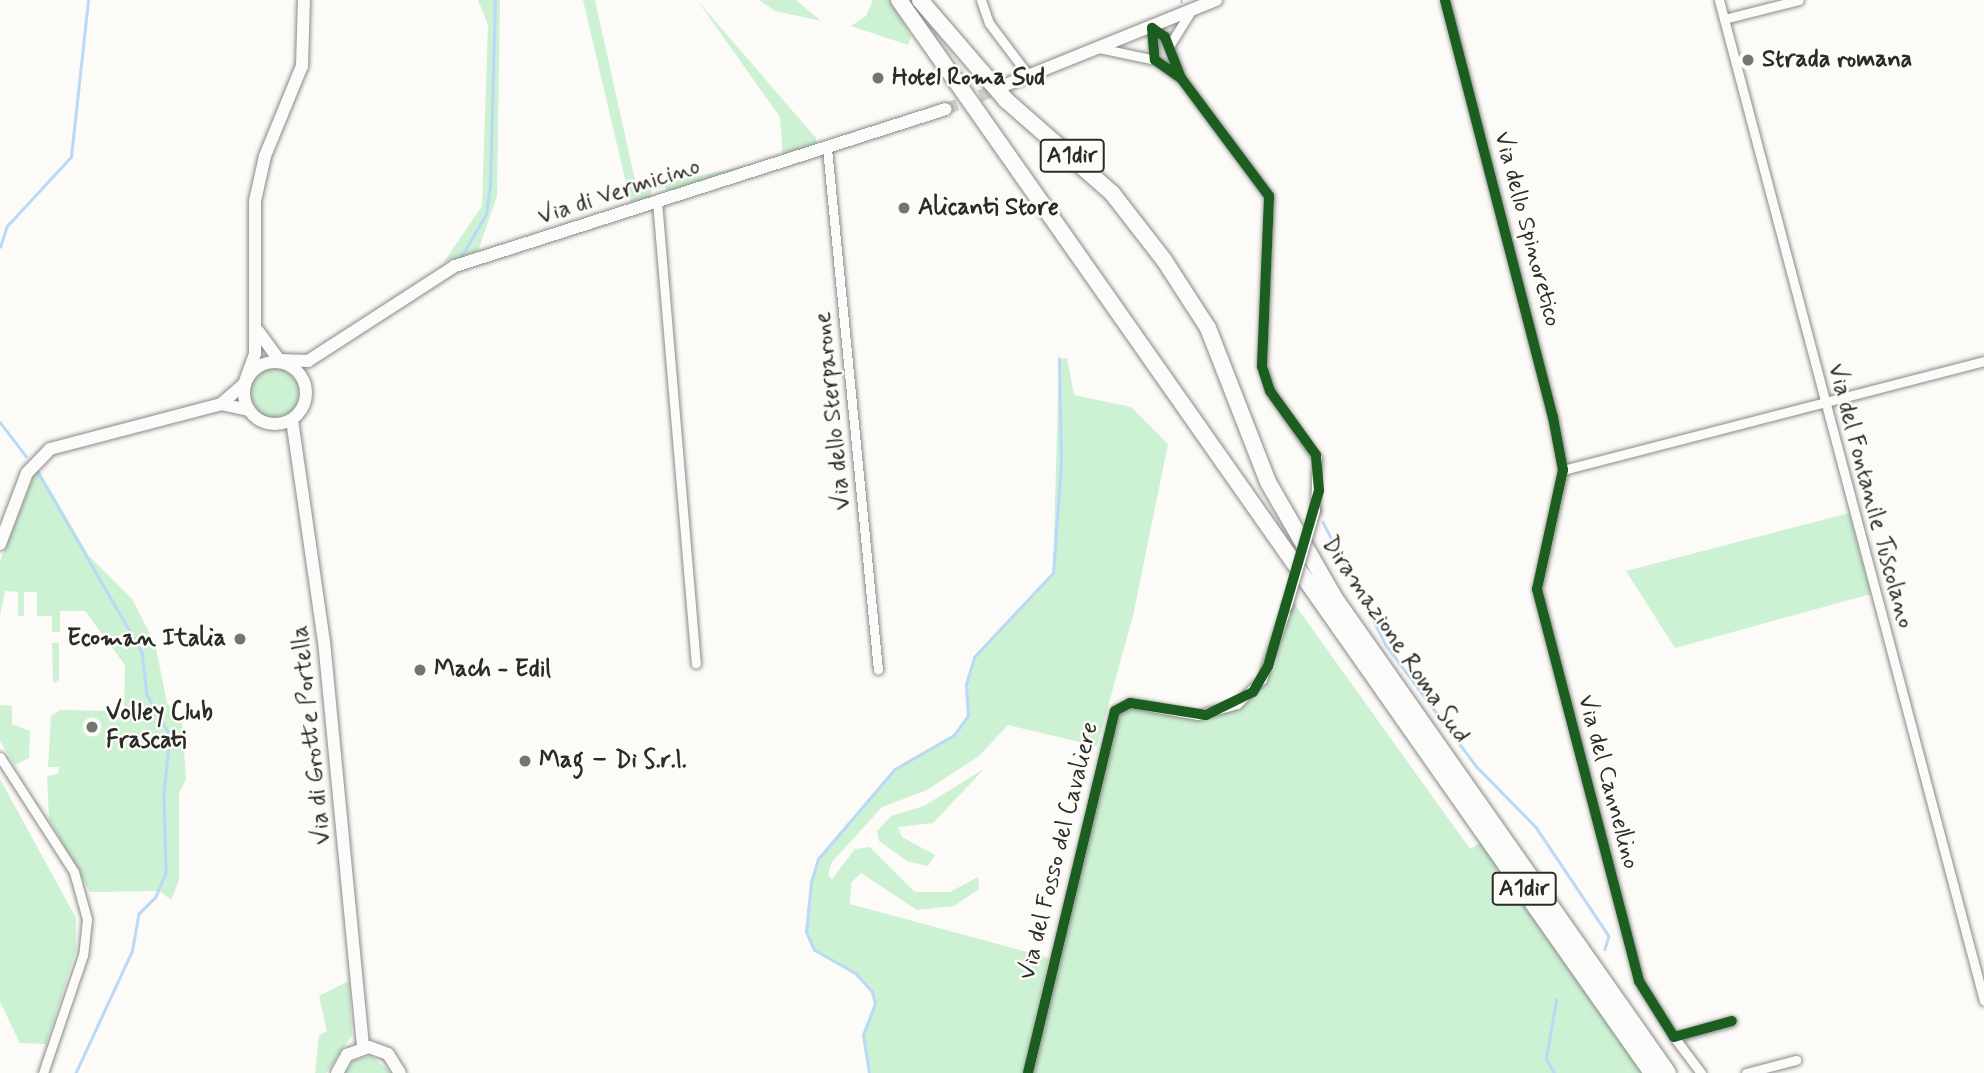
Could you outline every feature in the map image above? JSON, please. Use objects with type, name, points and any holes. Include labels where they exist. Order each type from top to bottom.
[{"type":"highway","name":"Diramazione Roma Sud","points":[[899,0],[1652,1073]]},
{"type":"highway","name":"Diramazione Roma Sud","points":[[920,0],[1006,100],[1112,193],[1164,260],[1212,337],[1268,482],[1334,597],[1668,1073]]},
{"type":"main road","points":[[249,410],[249,377],[258,331],[255,201],[265,156],[302,66],[304,0]]},
{"type":"main road","points":[[1003,86],[1189,14],[1216,0]]},
{"type":"main road","name":"Via di Vermicino","points":[[284,363],[324,355],[448,270],[946,109]]},
{"type":"main road","points":[[258,331],[266,350],[300,374],[307,394]]},
{"type":"main road","points":[[0,544],[27,473],[47,451],[221,404],[249,410],[264,422],[292,420],[324,355]]},
{"type":"main road","points":[[221,404],[264,364],[284,363]]},
{"type":"main road","name":"Via di Grotte Portella","points":[[292,420],[323,631],[363,1048]]},
{"type":"main road","points":[[337,1073],[344,1059],[363,1048],[385,1052],[400,1073]]},
{"type":"street","points":[[981,0],[991,26],[1028,76]]},
{"type":"street","name":"Via dello Spinoretico","points":[[1445,0],[1563,470]]},
{"type":"street","name":"Via del Fontanile Tuscolano","points":[[1720,0],[1984,1001]]},
{"type":"street","points":[[1724,19],[1798,0]]},
{"type":"street","points":[[1169,46],[1189,14]]},
{"type":"street","points":[[1152,28],[1169,46],[1181,78]]},
{"type":"street","points":[[1152,28],[1155,60]]},
{"type":"street","points":[[1097,48],[1155,60],[1181,78]]},
{"type":"street","name":"Via del Fosso del Cavaliere","points":[[1028,1073],[1115,711],[1130,703],[1198,715],[1237,704],[1262,679],[1315,510],[1317,458],[1274,398],[1262,366],[1271,201],[1181,78]]},
{"type":"street","name":"Via dello Sterparone","points":[[827,148],[878,670]]},
{"type":"street","points":[[657,201],[696,663]]},
{"type":"street","points":[[1563,470],[1984,360]]},
{"type":"street","name":"Via del Cannellino","points":[[1563,470],[1538,594],[1639,981],[1674,1037],[1701,1073]]},
{"type":"street","points":[[0,757],[74,872],[87,919],[85,949],[43,1073]]},
{"type":"street","points":[[1674,1037],[1732,1021]]},
{"type":"street","points":[[1746,1073],[1796,1060]]},
{"type":"green space","points":[[478,0],[500,0],[497,196],[478,251],[444,262],[482,206],[488,25]]},
{"type":"green space","points":[[583,0],[595,0],[637,189],[774,160],[668,193],[665,187],[652,188],[651,198],[631,204]]},
{"type":"green space","points":[[697,0],[816,138],[816,146],[783,157],[780,117]]},
{"type":"green space","points":[[759,0],[796,0],[821,21],[775,11]]},
{"type":"green space","points":[[873,0],[890,0],[911,36],[908,45],[851,26],[866,16]]},
{"type":"green space","points":[[1067,358],[1074,395],[1131,407],[1168,444],[1133,616],[1097,746],[1008,725],[979,756],[927,790],[882,807],[832,862],[828,875],[832,879],[855,849],[870,847],[915,892],[950,892],[978,877],[979,889],[954,906],[917,910],[861,873],[851,883],[850,904],[1049,958],[1023,1073],[869,1073],[863,1035],[875,1004],[872,992],[856,974],[814,950],[806,932],[811,882],[818,859],[895,769],[954,735],[968,716],[966,684],[974,657],[1053,573],[1059,359]]},
{"type":"green space","points":[[274,368],[292,375],[299,393],[292,411],[274,418],[256,411],[249,393],[256,375]]},
{"type":"green space","points":[[37,467],[89,556],[132,599],[155,643],[167,703],[182,720],[186,779],[179,793],[179,880],[171,900],[160,891],[90,892],[49,819],[47,776],[58,774],[59,767],[48,767],[51,716],[60,710],[124,711],[125,665],[85,611],[60,611],[60,632],[52,632],[52,616],[37,616],[37,592],[24,592],[24,616],[18,616],[18,592],[5,591],[0,616],[0,561]]},
{"type":"green space","points":[[1849,513],[1871,594],[1675,648],[1626,571]]},
{"type":"green space","points":[[1293,602],[1470,849],[1480,843],[1642,1073],[1032,1073],[1119,715],[1136,708],[1202,721],[1249,702],[1274,669]]},
{"type":"green space","points":[[52,643],[59,643],[59,680],[53,683]]},
{"type":"green space","points":[[0,705],[12,706],[12,724],[30,731],[29,758],[15,765],[0,741]]},
{"type":"green space","points":[[984,769],[933,823],[898,827],[902,837],[935,855],[928,866],[907,861],[879,841],[877,831],[891,816],[924,806]]},
{"type":"green space","points":[[0,779],[76,918],[76,950],[46,1044],[20,1043],[0,1002]]},
{"type":"green space","points":[[349,981],[352,1035],[326,1073],[315,1073],[319,1035],[327,1031],[319,996]]},
{"type":"green space","points":[[371,1056],[392,1073],[345,1073],[355,1060]]},
{"type":"waterway","points":[[0,247],[7,226],[71,157],[88,0]]},
{"type":"waterway","points":[[461,257],[486,214],[490,186],[495,0]]},
{"type":"waterway","points":[[869,1073],[863,1035],[875,1004],[872,992],[856,974],[814,950],[806,932],[811,882],[818,859],[895,769],[954,735],[968,716],[966,684],[974,657],[1053,573],[1061,464],[1059,359]]},
{"type":"waterway","points":[[0,422],[26,456]]},
{"type":"waterway","points":[[38,472],[142,652],[147,695],[170,735],[164,795],[166,873],[156,897],[139,914],[132,952],[76,1073]]},
{"type":"waterway","points":[[1323,522],[1386,645],[1477,767],[1536,827],[1609,936],[1605,949]]},
{"type":"waterway","points":[[1554,1073],[1546,1059],[1556,1000]]},
{"type":"tunnel","points":[[946,109],[1003,87]]},
{"type":"cycle path","points":[[1445,0],[1553,417],[1563,470],[1537,589],[1639,981],[1674,1037],[1732,1021]]},
{"type":"cycle path","points":[[1028,1073],[1115,711],[1130,703],[1206,715],[1253,692],[1268,666],[1319,490],[1316,455],[1270,391],[1262,366],[1269,196],[1181,78],[1165,37],[1152,28],[1155,60],[1181,78]]},
{"type":"place","name":"Strada romana","points":[[1748,60]]},
{"type":"place","name":"Hotel Roma Sud","points":[[878,78]]},
{"type":"place","name":"Alicanti Store","points":[[904,208]]},
{"type":"place","name":"Ecoman Italia","points":[[240,639]]},
{"type":"place","name":"Mach - Edil","points":[[420,670]]},
{"type":"place","name":"Volley Club Frascati","points":[[92,727]]},
{"type":"place","name":"Mag – Di S.r.l.","points":[[525,761]]}]
